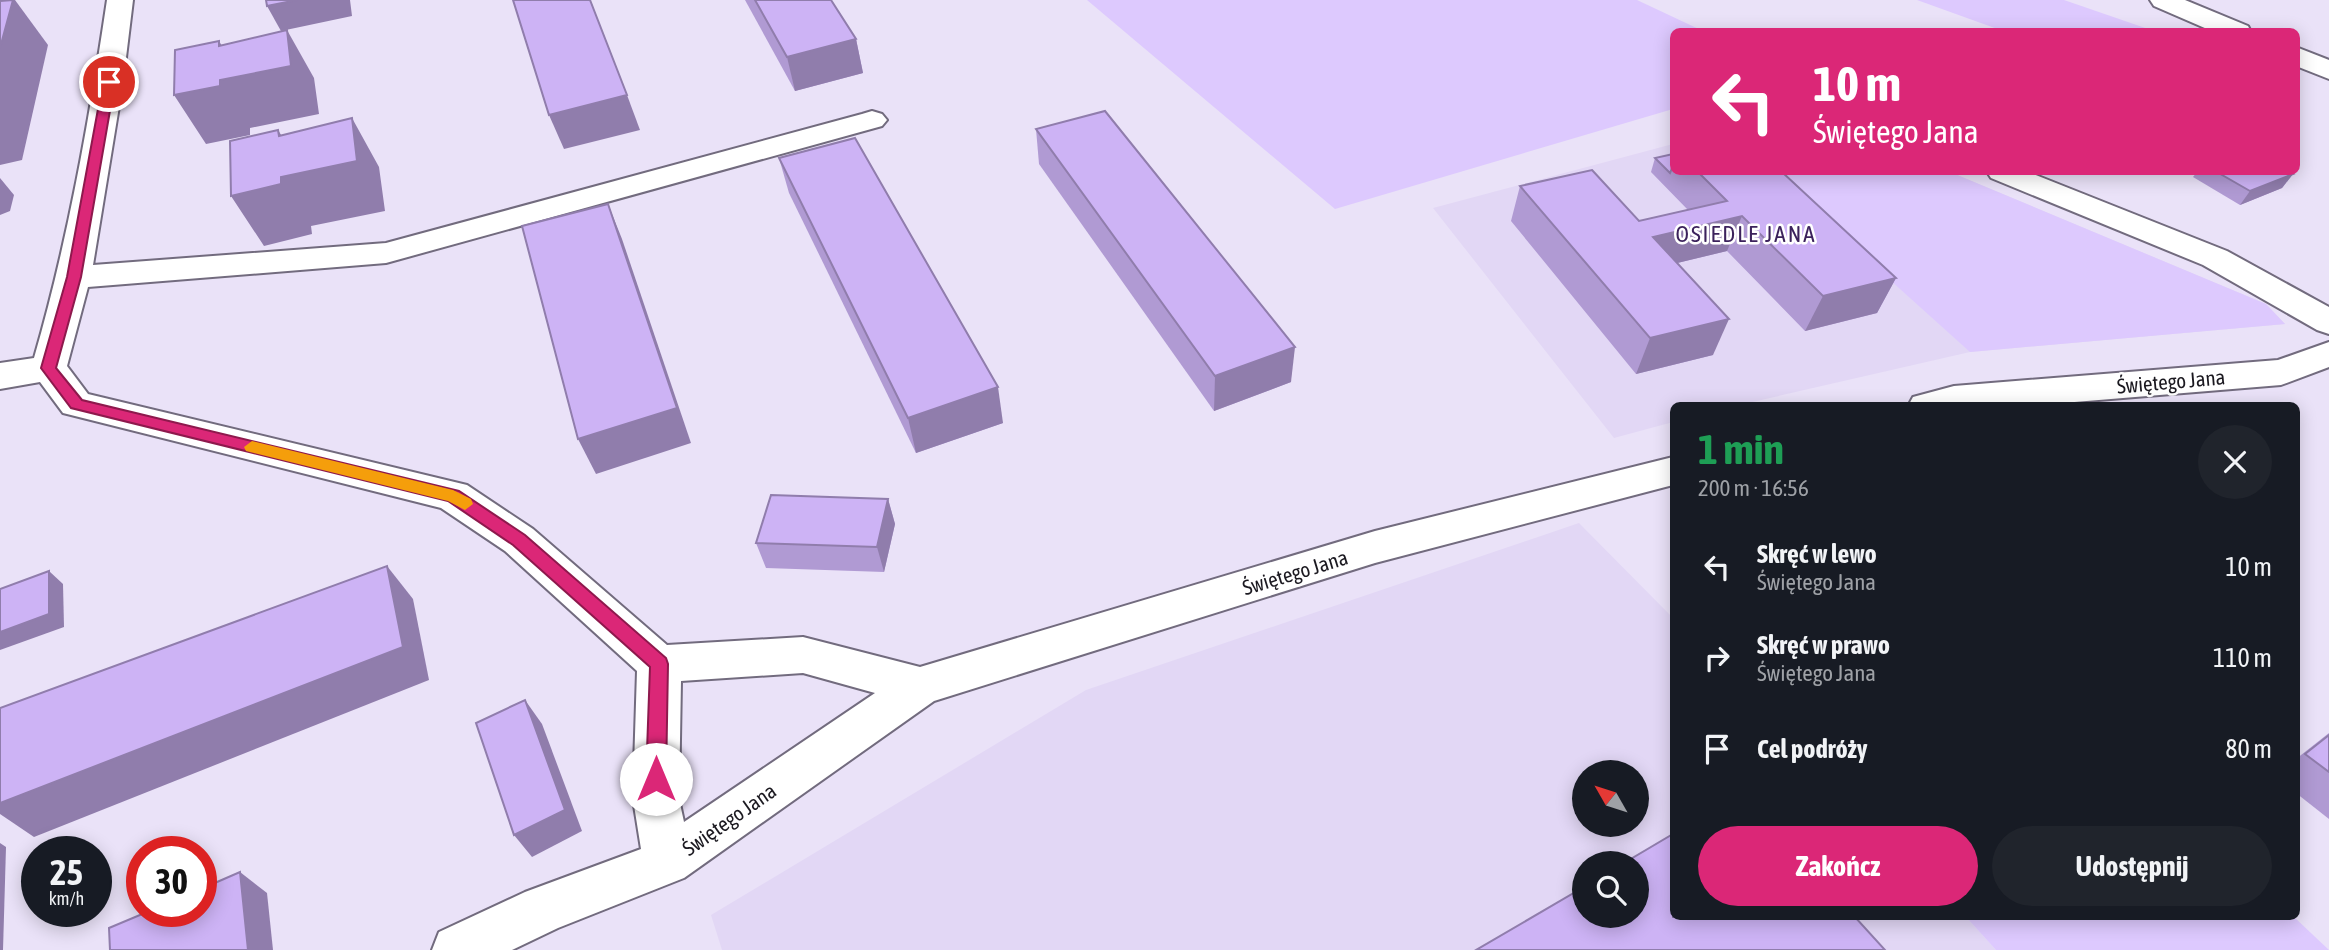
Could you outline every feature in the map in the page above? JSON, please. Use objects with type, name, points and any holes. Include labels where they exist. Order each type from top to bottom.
[{"type":"street","points":[[48,368],[74,277],[109,82],[120,0]]},
{"type":"street","points":[[2163,0],[2229,28]]},
{"type":"street","points":[[2300,57],[2329,71]]},
{"type":"street","points":[[74,277],[386,253],[872,120]]},
{"type":"street","points":[[2009,175],[2214,258],[2329,322]]},
{"type":"street","name":"Świętego Jana","points":[[1942,402],[2281,372],[2329,354]]},
{"type":"street","points":[[0,376],[48,368]]},
{"type":"street","points":[[48,368],[76,404],[453,496],[519,540],[659,664],[803,655],[920,686]]},
{"type":"street","name":"Świętego Jana","points":[[659,664],[656,799],[667,862],[920,686],[1375,547],[1670,472]]},
{"type":"street","points":[[457,950],[542,909],[667,862]]},
{"type":"shaded area","points":[[1087,0],[1637,0],[1697,28],[1670,28],[1670,110],[1335,209]]},
{"type":"shaded area","points":[[1917,0],[2064,0],[2145,28],[1995,28]]},
{"type":"shaded area","points":[[1670,145],[1670,175],[1957,175],[2266,304],[2285,324],[1970,352],[1752,402],[1670,402],[1670,423],[1614,438],[1433,208]]},
{"type":"shaded area","points":[[1773,175],[1957,175],[2266,304],[2285,324],[1970,352]]},
{"type":"shaded area","points":[[1579,523],[1670,615],[1670,920],[1969,920],[1996,950],[722,950],[711,915],[1086,690]]},
{"type":"shaded area","points":[[1969,920],[2297,920],[2329,950],[1996,950]]},
{"type":"building","points":[[13,0],[0,48],[0,1]]},
{"type":"building","points":[[266,0],[297,0],[267,6]]},
{"type":"building","points":[[513,0],[590,0],[627,95],[549,115]]},
{"type":"building","points":[[755,0],[831,0],[856,39],[787,57]]},
{"type":"building","points":[[287,30],[291,66],[220,80],[220,86],[174,95],[175,50],[219,41],[219,46]]},
{"type":"building","points":[[1105,111],[1295,347],[1215,376],[1036,129]]},
{"type":"building","points":[[352,118],[357,161],[281,177],[281,184],[231,196],[230,141],[278,130],[279,136]]},
{"type":"building","points":[[855,138],[998,387],[908,418],[779,158]]},
{"type":"building","points":[[1670,155],[1670,173],[1655,158]]},
{"type":"building","points":[[1592,170],[1639,221],[1727,201],[1701,175],[1785,175],[1896,278],[1823,296],[1742,216],[1653,237],[1729,319],[1650,338],[1520,186]]},
{"type":"building","points":[[2222,175],[2290,175],[2250,191]]},
{"type":"building","points":[[608,204],[677,408],[578,439],[522,226]]},
{"type":"building","points":[[771,495],[888,499],[877,547],[756,543]]},
{"type":"building","points":[[387,566],[403,647],[0,803],[0,708]]},
{"type":"building","points":[[49,571],[49,614],[0,632],[0,589]]},
{"type":"building","points":[[525,700],[565,810],[514,835],[476,723]]},
{"type":"building","points":[[2329,735],[2329,772],[2305,754]]},
{"type":"building","points":[[1670,836],[1670,920],[1858,920],[1885,950],[1476,950],[1572,894],[1572,928],[1649,928],[1649,851],[1644,851]]},
{"type":"building","points":[[240,872],[248,950],[110,950],[109,928],[126,921],[126,927],[217,927],[217,882]]},
{"type":"slow traffic","points":[[252,447],[453,496],[465,504]]},
{"type":"district","name":"OSIEDLE JANA","points":[[1746,234]]},
{"type":"route","points":[[109,82],[74,277],[48,368],[76,404],[453,496],[519,540],[659,664],[656,779]]}]
